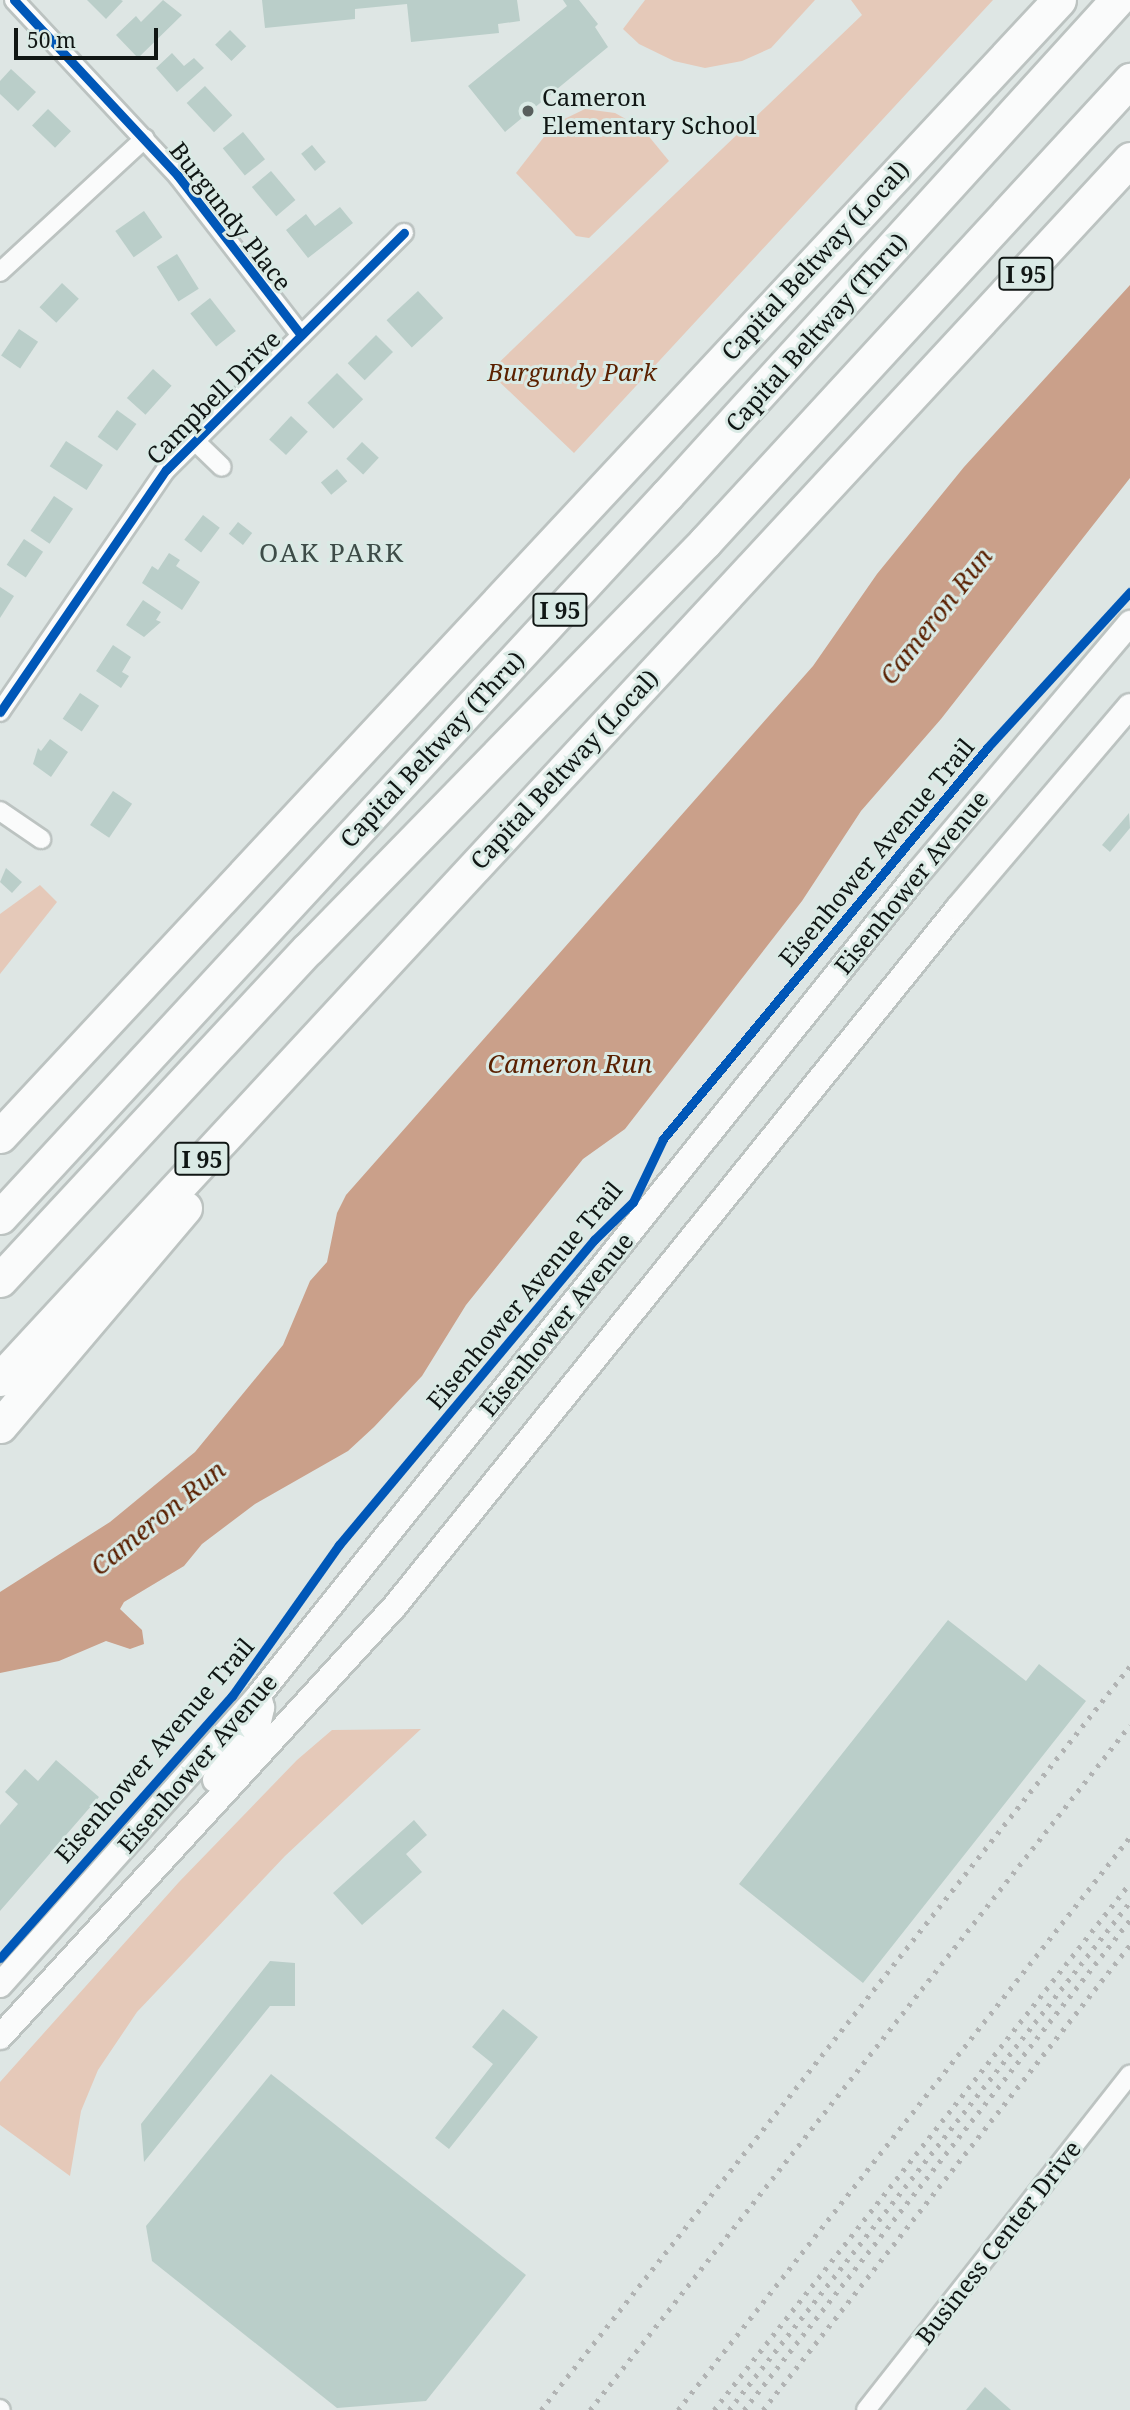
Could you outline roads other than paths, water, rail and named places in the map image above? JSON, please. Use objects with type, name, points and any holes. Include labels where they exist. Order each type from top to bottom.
[{"type":"highway","name":"Capital Beltway (Local)","points":[[0,1136],[1059,0]]},
{"type":"highway","name":"Capital Beltway (Thru)","points":[[0,1217],[667,495],[1117,0]]},
{"type":"highway","name":"Capital Beltway (Thru)","points":[[0,1280],[308,948],[705,542],[1130,80]]},
{"type":"highway","name":"Capital Beltway (Local)","points":[[0,1379],[403,940],[1130,159]]},
{"type":"highway","points":[[0,1426],[118,1290],[403,940]]},
{"type":"highway","points":[[0,1102],[158,966]]},
{"type":"main road","name":"Eisenhower Avenue","points":[[0,1985],[259,1695],[909,884],[1130,623]]},
{"type":"main road","name":"Eisenhower Avenue","points":[[0,2037],[145,1877],[322,1689],[463,1526],[958,908],[1130,706]]},
{"type":"main road","points":[[145,1877],[197,1801],[257,1730],[262,1708],[259,1695]]},
{"type":"street","name":"Burgundy Place","points":[[14,0],[145,138],[301,335]]},
{"type":"street","points":[[0,272],[145,138]]},
{"type":"street","name":"Campbell Drive","points":[[0,712],[137,506],[195,440],[404,233]]},
{"type":"street","points":[[195,440],[222,467]]},
{"type":"street","points":[[0,811],[41,839]]},
{"type":"street","name":"Business Center Drive","points":[[866,2410],[1130,2074]]},
{"type":"water","name":"Cameron Run","points":[[1130,285],[1130,478],[941,719],[861,811],[802,901],[625,1129],[583,1159],[466,1305],[422,1376],[374,1427],[348,1451],[255,1504],[202,1544],[184,1566],[124,1602],[120,1609],[142,1630],[144,1644],[130,1649],[106,1641],[59,1661],[0,1673],[0,1592],[110,1522],[195,1452],[283,1345],[310,1281],[327,1262],[337,1213],[346,1195],[813,666],[877,574],[964,467]]},
{"type":"railway","points":[[541,2410],[1130,1666]]},
{"type":"railway","points":[[590,2410],[1130,1725]]},
{"type":"railway","points":[[678,2410],[1130,1837]]},
{"type":"railway","points":[[714,2410],[1130,1883]]},
{"type":"railway","points":[[729,2410],[1130,1902]]},
{"type":"railway","points":[[744,2410],[1130,1920]]},
{"type":"railway","points":[[763,2410],[1130,1945]]},
{"type":"place","name":"Cameron Elementary School","points":[[528,111]]},
{"type":"district","name":"OAK PARK","points":[[332,553]]},
{"type":"park label","name":"Burgundy Park","points":[[572,372]]}]
